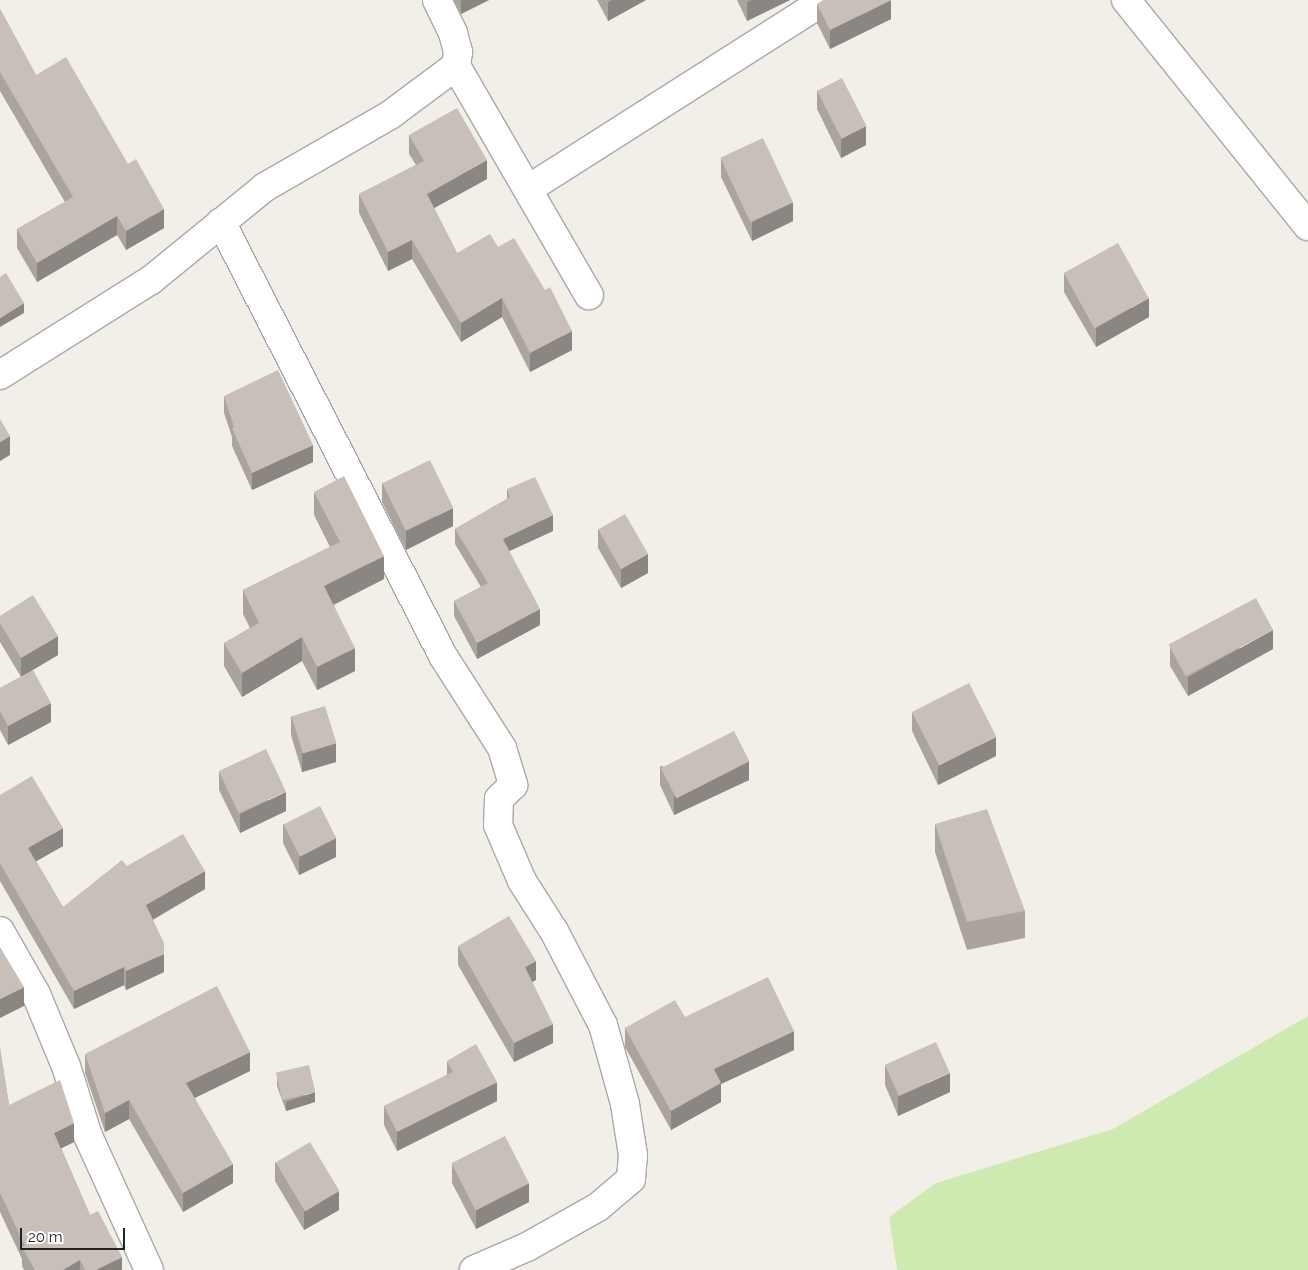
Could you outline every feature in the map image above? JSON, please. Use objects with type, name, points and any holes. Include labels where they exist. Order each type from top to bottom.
[{"type":"street","points":[[437,0],[453,33],[458,52],[456,66],[530,188],[589,294]]},
{"type":"street","points":[[530,188],[825,0]]},
{"type":"street","points":[[1126,0],[1308,226]]},
{"type":"street","points":[[0,375],[152,280],[265,187],[390,115],[456,66]]},
{"type":"street","points":[[221,222],[443,656],[502,748],[513,785],[499,799],[498,825],[522,881],[554,931],[603,1025],[625,1104],[633,1156],[631,1179],[598,1207],[527,1247],[474,1270]]},
{"type":"street","points":[[0,931],[36,994],[66,1066],[88,1136],[150,1270]]},
{"type":"green space","points":[[1308,1016],[1308,1270],[897,1270],[889,1217],[936,1183],[1113,1129]]},
{"type":"building","points":[[823,0],[891,0],[830,30],[817,4]]},
{"type":"building","points":[[0,9],[36,75],[66,57],[128,164],[136,159],[164,209],[126,231],[117,216],[37,263],[17,229],[73,197],[0,72]]},
{"type":"building","points":[[842,78],[867,126],[842,139],[817,91]]},
{"type":"building","points":[[457,108],[487,160],[427,194],[457,253],[490,234],[498,247],[514,238],[545,290],[550,287],[572,331],[530,353],[502,298],[461,323],[412,240],[388,252],[359,194],[424,161],[409,135]]},
{"type":"building","points":[[763,138],[793,202],[750,222],[720,158]]},
{"type":"building","points":[[1118,243],[1149,298],[1094,328],[1064,273]]},
{"type":"building","points":[[6,273],[24,303],[0,318],[0,277]]},
{"type":"building","points":[[278,370],[313,445],[252,473],[232,428],[234,427],[224,396]]},
{"type":"building","points":[[0,419],[10,436],[0,442]]},
{"type":"building","points":[[430,460],[453,508],[406,531],[382,483]]},
{"type":"building","points":[[344,476],[384,556],[324,586],[355,648],[317,667],[302,637],[242,673],[224,643],[259,623],[243,590],[340,542],[314,492]]},
{"type":"building","points":[[535,477],[553,515],[503,539],[540,609],[477,643],[454,601],[488,583],[455,529],[510,497],[507,489]]},
{"type":"building","points":[[625,514],[648,554],[621,569],[598,530]]},
{"type":"building","points":[[33,595],[58,636],[21,658],[0,623],[0,616]]},
{"type":"building","points":[[1256,598],[1273,630],[1185,676],[1169,644]]},
{"type":"building","points":[[33,670],[51,703],[8,726],[0,711],[0,688]]},
{"type":"building","points":[[969,683],[996,736],[939,766],[912,712]]},
{"type":"building","points":[[325,706],[336,743],[303,754],[292,716]]},
{"type":"building","points":[[734,731],[749,761],[676,799],[661,768]]},
{"type":"building","points":[[266,749],[286,792],[239,814],[219,771]]},
{"type":"building","points":[[32,776],[63,828],[28,848],[63,907],[122,860],[127,866],[183,834],[205,871],[146,905],[164,943],[164,954],[126,971],[124,967],[74,991],[0,863],[0,795]]},
{"type":"building","points":[[320,806],[336,838],[300,857],[283,825]]},
{"type":"building","points":[[987,809],[1025,911],[967,922],[935,824]]},
{"type":"building","points":[[509,916],[536,961],[525,967],[553,1024],[514,1043],[458,946]]},
{"type":"building","points":[[0,947],[24,987],[0,999]]},
{"type":"building","points":[[768,977],[794,1031],[714,1069],[721,1083],[671,1111],[625,1028],[675,1000],[685,1017]]},
{"type":"building","points":[[217,986],[250,1052],[186,1083],[233,1164],[183,1193],[129,1100],[105,1113],[85,1054]]},
{"type":"building","points":[[936,1042],[950,1073],[899,1096],[885,1065]]},
{"type":"building","points":[[476,1044],[497,1082],[397,1132],[384,1106],[453,1072],[447,1061]]},
{"type":"building","points":[[0,1048],[9,1105],[60,1080],[74,1123],[54,1133],[90,1215],[98,1211],[122,1257],[96,1270],[85,1270],[80,1260],[63,1270],[35,1270],[22,1247],[25,1246],[0,1193]]},
{"type":"building","points":[[309,1065],[315,1092],[282,1100],[276,1073]]},
{"type":"building","points":[[505,1136],[529,1183],[476,1210],[452,1163]]},
{"type":"building","points":[[310,1142],[339,1191],[305,1211],[276,1163]]}]
